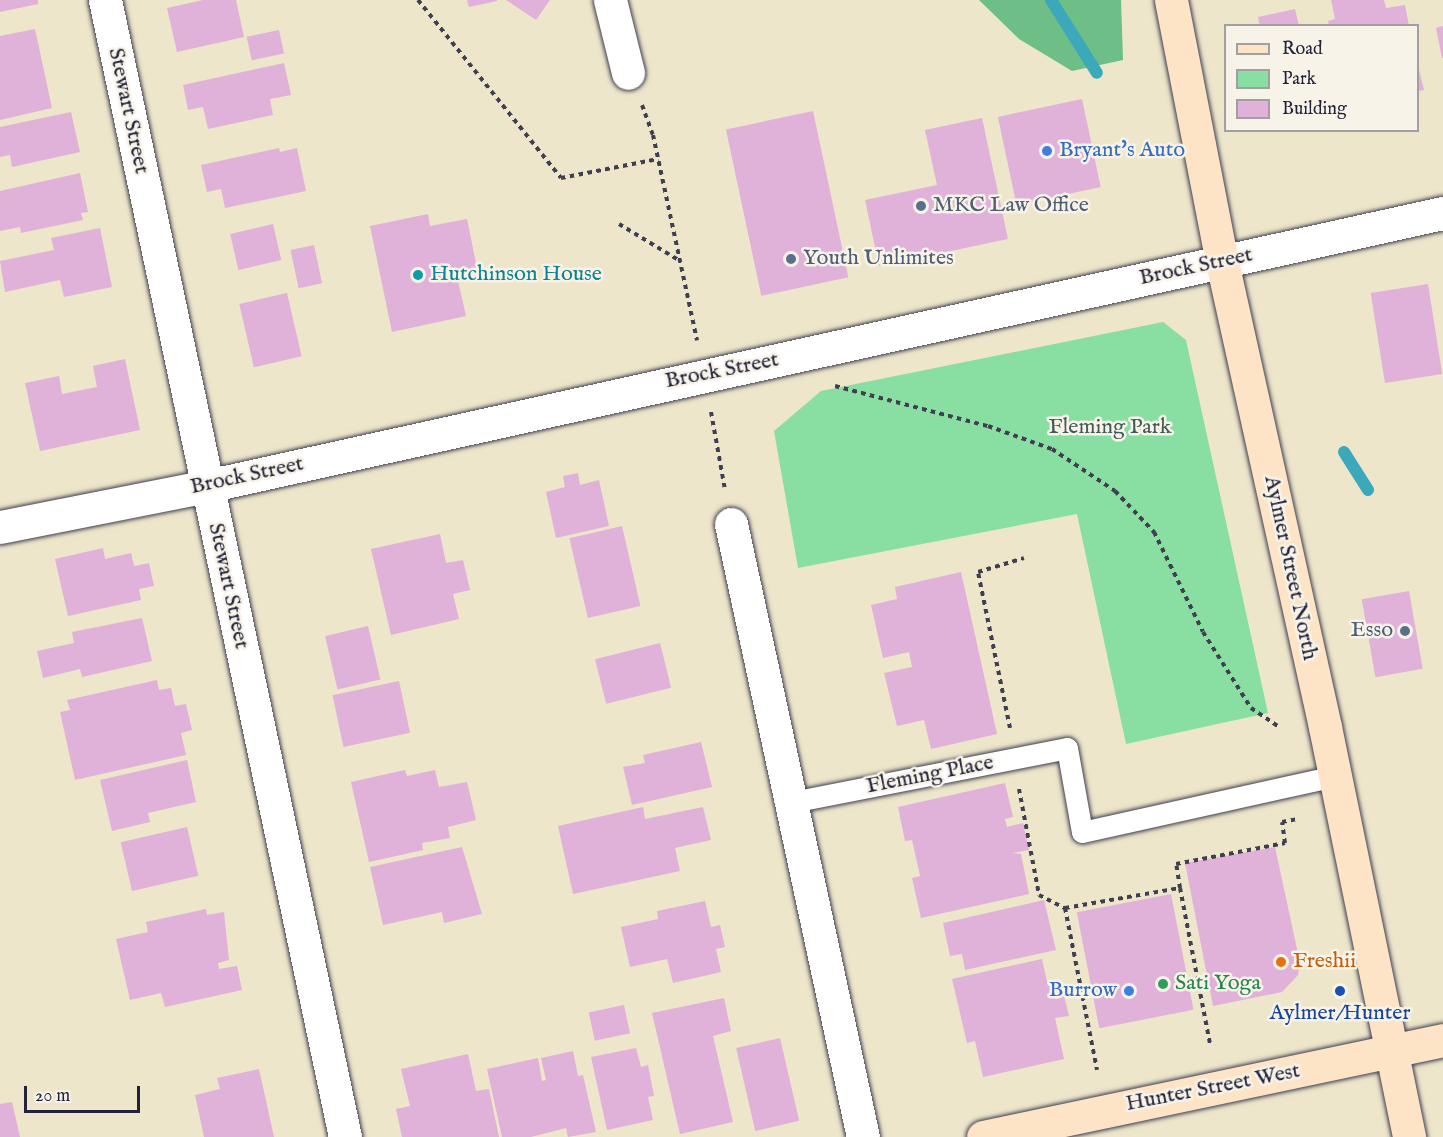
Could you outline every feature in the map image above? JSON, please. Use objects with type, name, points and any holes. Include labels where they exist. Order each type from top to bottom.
[{"type":"street","name":"Stewart Street","points":[[105,0],[345,1137]]},
{"type":"street","points":[[610,0],[628,73]]},
{"type":"street","name":"Aylmer Street North","points":[[1171,0],[1222,262],[1335,776],[1409,1137]]},
{"type":"street","name":"Brock Street","points":[[0,527],[207,486],[704,373],[876,340],[1443,213]]},
{"type":"street","points":[[731,524],[863,1137]]},
{"type":"street","name":"Hunter Street West","points":[[983,1137],[1443,1040]]},
{"type":"lane","name":"Fleming Place","points":[[792,802],[1067,748],[1082,832],[1335,776]]},
{"type":"path","points":[[418,0],[561,178],[658,159]]},
{"type":"path","points":[[653,135],[704,373],[731,524]]},
{"type":"path","points":[[619,224],[680,261]]},
{"type":"path","points":[[829,385],[988,426],[1052,449],[1115,491],[1154,532],[1203,632],[1251,708],[1279,727]]},
{"type":"path","points":[[1024,558],[978,572],[1009,720],[1012,759],[1039,895],[1065,908],[1180,888]]},
{"type":"path","points":[[1210,1044],[1176,864],[1285,843],[1282,822],[1297,819]]},
{"type":"path","points":[[1065,908],[1097,1070]]},
{"type":"green space","points":[[979,0],[1121,0],[1123,60],[1072,71],[1019,39]]},
{"type":"green space","name":"Fleming Park","points":[[1163,322],[1186,340],[1268,713],[1126,744],[1077,514],[798,568],[774,431],[821,391]]},
{"type":"building","points":[[0,0],[38,0],[38,4],[0,12]]},
{"type":"building","points":[[203,0],[236,0],[244,37],[177,52],[167,8]]},
{"type":"building","points":[[467,0],[497,0],[497,1],[469,7]]},
{"type":"building","points":[[506,0],[550,0],[536,20]]},
{"type":"building","points":[[1331,0],[1384,0],[1386,8],[1405,5],[1409,24],[1329,24],[1328,21],[1335,19]]},
{"type":"building","points":[[1295,9],[1299,24],[1260,24],[1258,17]]},
{"type":"building","points":[[1443,26],[1443,58],[1442,58],[1436,28]]},
{"type":"building","points":[[35,29],[52,108],[0,120],[0,36]]},
{"type":"building","points":[[279,30],[284,53],[252,60],[247,37]]},
{"type":"building","points":[[284,63],[291,95],[270,99],[273,115],[208,129],[203,107],[188,110],[183,85]]},
{"type":"building","points":[[1419,70],[1424,90],[1419,91]]},
{"type":"building","points":[[1082,99],[1101,187],[1017,205],[998,117]]},
{"type":"building","points":[[813,111],[848,277],[761,296],[726,130]]},
{"type":"building","points":[[71,112],[80,152],[12,167],[10,155],[0,157],[0,127]]},
{"type":"building","points":[[982,118],[1008,239],[879,266],[865,200],[937,185],[925,130]]},
{"type":"building","points":[[279,148],[280,152],[297,148],[306,191],[225,208],[221,189],[207,192],[201,165]]},
{"type":"building","points":[[80,173],[88,212],[81,213],[83,220],[21,233],[20,227],[0,231],[0,191]]},
{"type":"building","name":"Hutchinson House","points":[[428,214],[430,226],[467,219],[477,268],[456,272],[466,316],[392,332],[370,226]]},
{"type":"building","points":[[273,224],[281,260],[238,270],[230,234]]},
{"type":"building","points":[[100,228],[112,287],[64,297],[60,280],[5,292],[0,261],[54,250],[51,238]]},
{"type":"building","points":[[314,245],[322,283],[299,288],[291,250]]},
{"type":"building","points":[[1428,284],[1442,374],[1385,383],[1371,293]]},
{"type":"building","points":[[287,293],[302,356],[254,367],[239,304]]},
{"type":"building","points":[[125,359],[140,430],[40,451],[25,383],[59,376],[62,394],[97,387],[93,366]]},
{"type":"building","points":[[578,473],[580,485],[599,480],[609,526],[556,538],[546,492],[565,487],[563,476]]},
{"type":"building","points":[[622,526],[640,606],[588,618],[569,538]]},
{"type":"building","points":[[440,534],[446,563],[463,560],[470,590],[453,594],[459,619],[391,635],[371,549]]},
{"type":"building","points":[[103,548],[105,559],[131,553],[134,566],[149,563],[154,586],[139,589],[141,600],[68,616],[55,559]]},
{"type":"building","points":[[961,572],[997,734],[931,749],[924,720],[897,726],[884,673],[912,667],[909,652],[883,658],[871,605],[897,599],[895,587]]},
{"type":"building","points":[[1409,591],[1423,669],[1375,677],[1362,599]]},
{"type":"building","points":[[142,618],[152,661],[82,677],[80,669],[43,678],[37,651],[74,643],[72,632]]},
{"type":"building","points":[[368,626],[380,680],[338,689],[325,636]]},
{"type":"building","points":[[660,643],[671,688],[606,704],[595,659]]},
{"type":"building","points":[[157,680],[159,690],[171,688],[175,706],[186,704],[192,730],[181,733],[186,755],[75,780],[60,712],[70,710],[67,700]]},
{"type":"building","points":[[399,681],[410,733],[344,747],[332,695]]},
{"type":"building","points":[[701,742],[712,787],[632,805],[623,767],[645,763],[643,755]]},
{"type":"building","points":[[187,760],[196,802],[148,813],[150,822],[112,831],[100,780]]},
{"type":"building","points":[[405,770],[407,776],[435,770],[439,787],[467,782],[476,820],[448,827],[450,838],[422,843],[423,850],[369,862],[351,782]]},
{"type":"building","points":[[1005,783],[1013,817],[1005,819],[1007,827],[1023,823],[1029,850],[1012,853],[1021,854],[1029,894],[921,918],[912,878],[920,876],[912,840],[905,841],[898,807]]},
{"type":"building","points":[[643,807],[645,819],[703,807],[711,840],[675,848],[680,871],[573,894],[558,826]]},
{"type":"building","points":[[187,827],[198,876],[132,891],[121,842]]},
{"type":"building","points":[[462,847],[482,914],[444,923],[442,912],[383,925],[370,867]]},
{"type":"building","points":[[1275,847],[1300,963],[1298,975],[1282,992],[1213,1006],[1185,863]]},
{"type":"building","points":[[1171,894],[1194,1010],[1099,1028],[1077,912]]},
{"type":"building","points":[[1044,900],[1056,950],[965,970],[962,954],[950,956],[943,923]]},
{"type":"building","points":[[705,901],[711,927],[720,925],[725,947],[716,949],[721,972],[673,983],[667,959],[630,967],[621,927],[658,919],[657,911]]},
{"type":"building","points":[[206,909],[207,915],[224,912],[229,960],[218,963],[219,969],[237,966],[242,990],[165,1007],[161,993],[130,1000],[116,939],[148,932],[146,922]]},
{"type":"building","points":[[1042,959],[1048,986],[1061,983],[1069,1016],[1055,1018],[1064,1059],[983,1077],[975,1041],[967,1043],[952,979]]},
{"type":"building","points":[[724,998],[731,1031],[713,1036],[733,1122],[680,1134],[652,1013]]},
{"type":"building","points":[[624,1005],[630,1033],[595,1041],[589,1012]]},
{"type":"building","points":[[780,1038],[799,1121],[755,1131],[736,1048]]},
{"type":"building","points":[[636,1048],[641,1067],[648,1065],[654,1096],[648,1097],[653,1120],[607,1130],[591,1057]]},
{"type":"building","points":[[573,1051],[578,1076],[583,1075],[596,1132],[568,1137],[566,1128],[531,1137],[502,1137],[487,1069],[538,1058],[542,1081],[546,1080],[541,1058]]},
{"type":"building","points":[[468,1054],[476,1091],[489,1089],[499,1137],[402,1137],[396,1109],[410,1106],[401,1069]]},
{"type":"building","points":[[259,1069],[274,1137],[204,1137],[195,1095],[220,1089],[217,1078]]},
{"type":"building","points":[[12,1102],[20,1137],[0,1137],[0,1104]]},
{"type":"waterway","points":[[1051,0],[1097,73]]},
{"type":"waterway","points":[[1344,452],[1368,490]]},
{"type":"place","name":"Bryant's Auto","points":[[1047,151]]},
{"type":"place","name":"MKC Law Office","points":[[921,206]]},
{"type":"place","name":"Youth Unlimites","points":[[791,259]]},
{"type":"place","name":"Hutchinson House","points":[[418,275]]},
{"type":"place","name":"Esso","points":[[1405,631]]},
{"type":"place","name":"Freshii","points":[[1281,962]]},
{"type":"place","name":"Sati Yoga","points":[[1163,984]]},
{"type":"place","name":"Burrow","points":[[1129,991]]},
{"type":"place","name":"Aylmer/Hunter","points":[[1340,991]]}]
